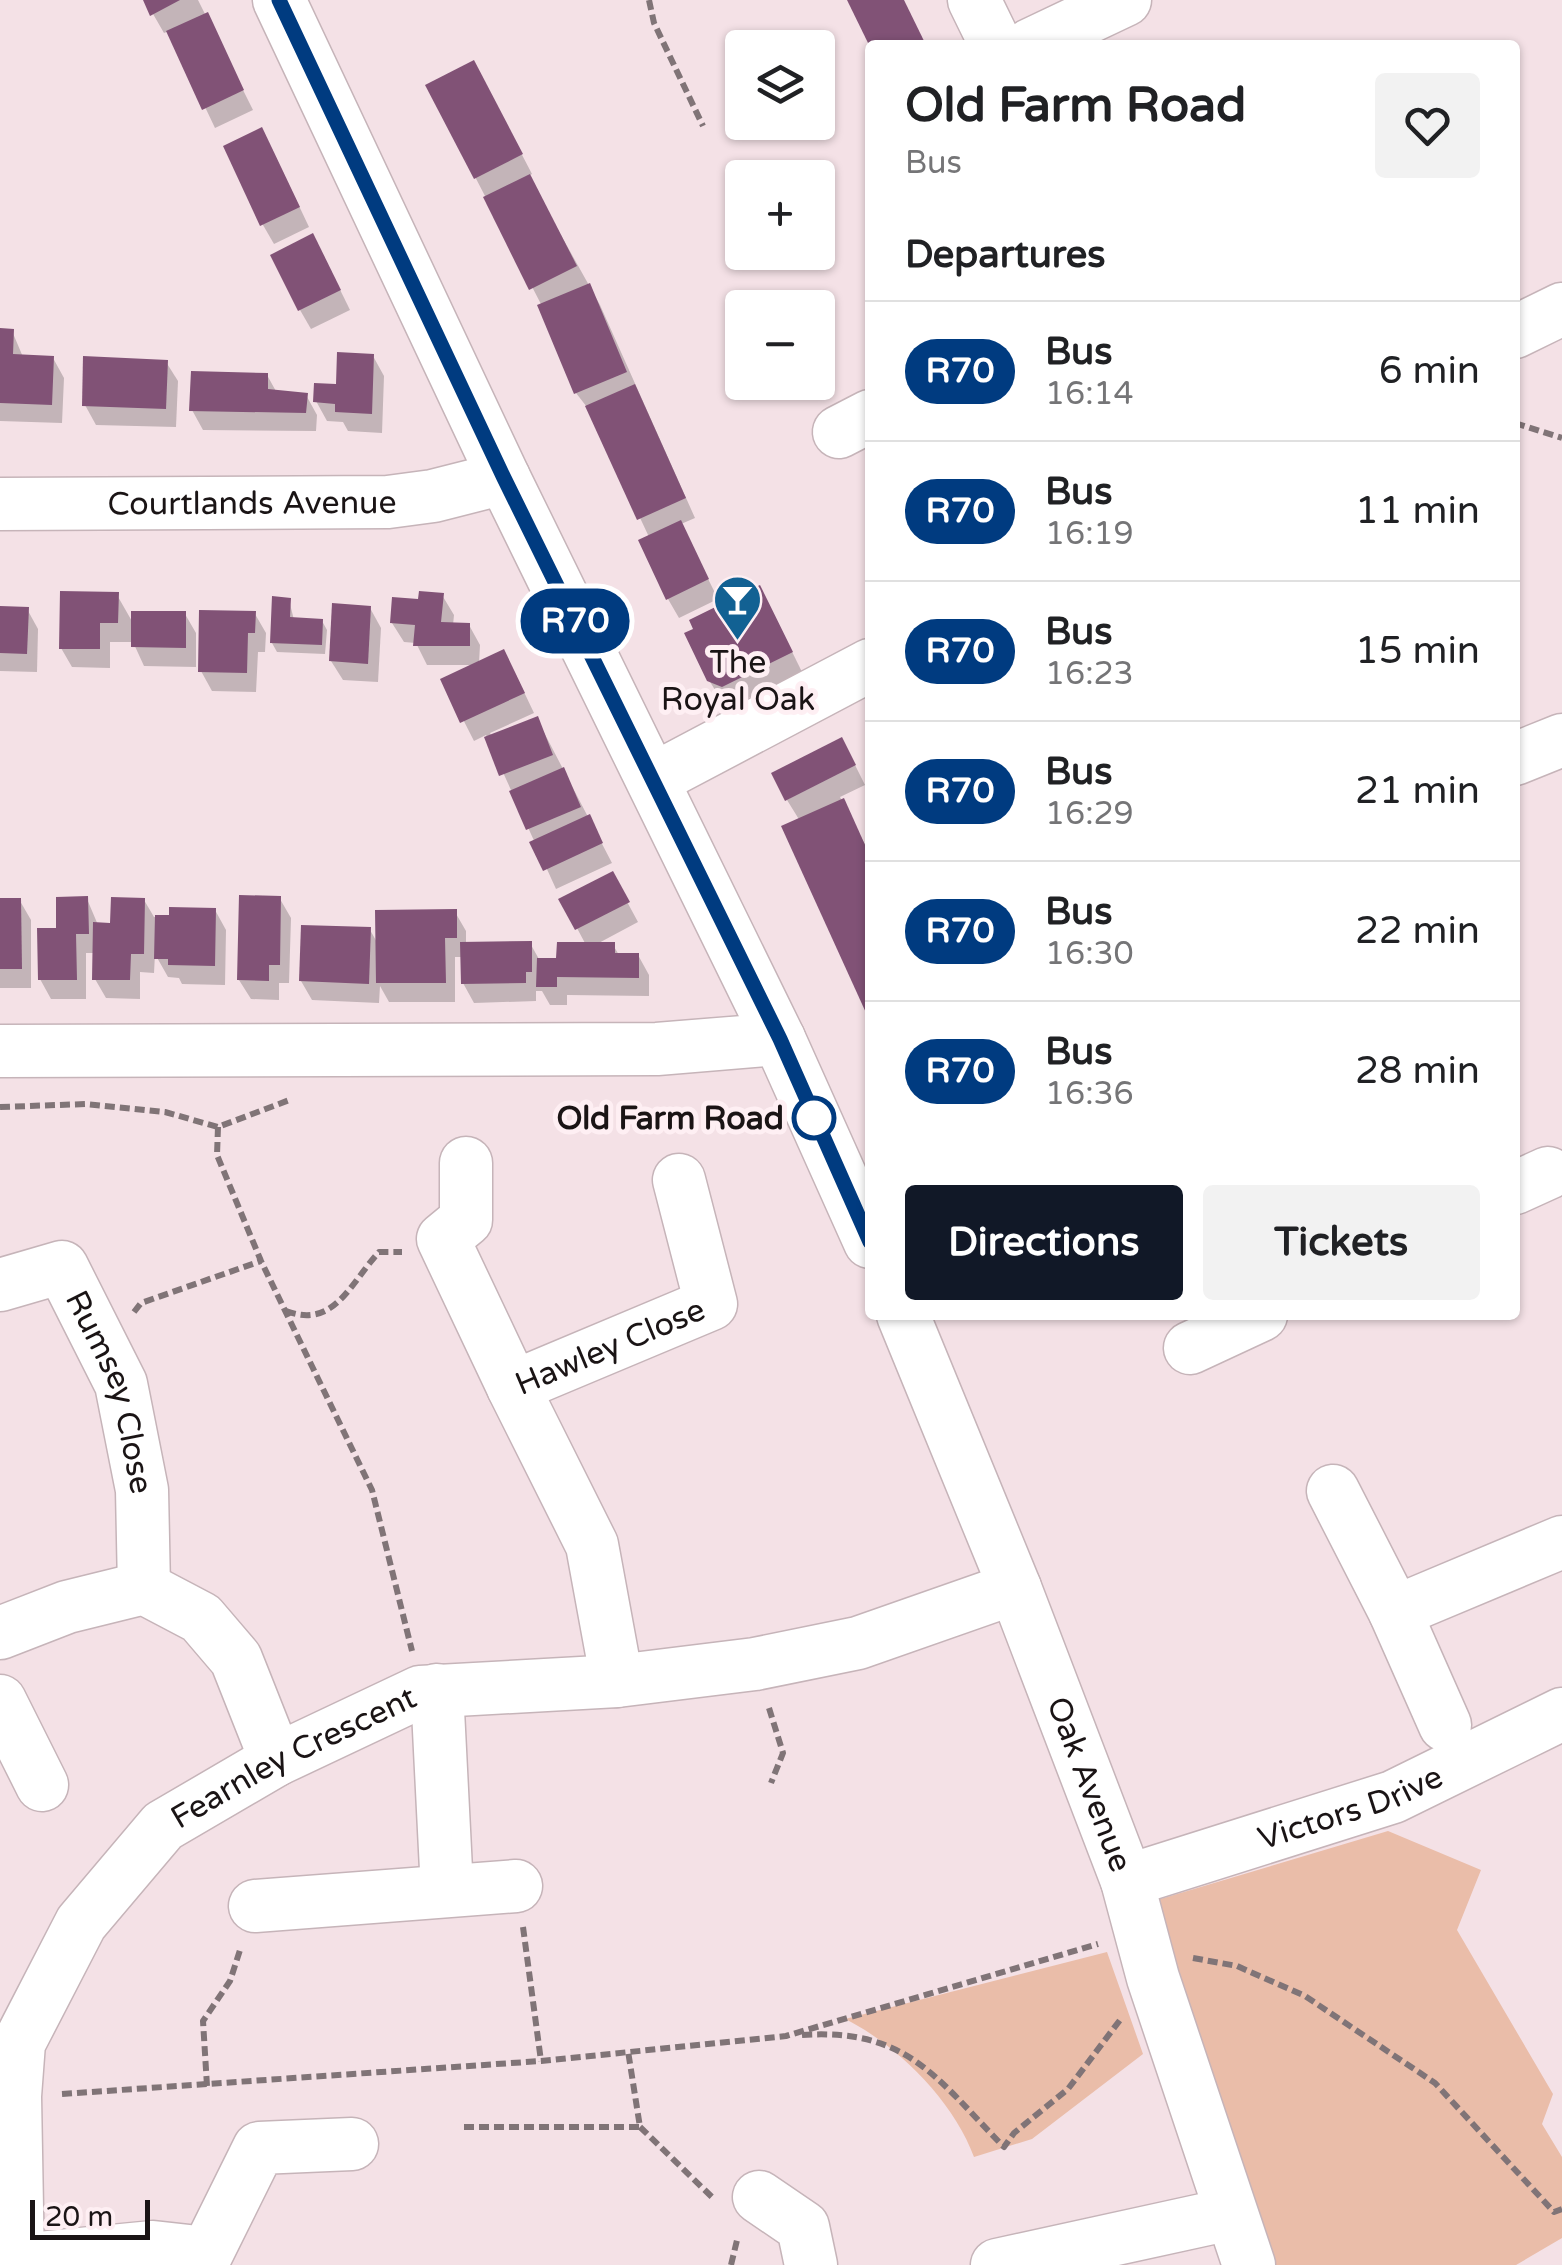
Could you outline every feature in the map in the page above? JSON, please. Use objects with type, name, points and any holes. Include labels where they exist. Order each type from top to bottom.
[{"type":"street","points":[[279,0],[504,478],[780,1039],[854,1161],[865,1217]]},
{"type":"street","points":[[974,0],[994,40]]},
{"type":"street","points":[[1041,40],[1125,0]]},
{"type":"street","points":[[1520,329],[1562,308]]},
{"type":"street","name":"Courtlands Avenue","points":[[0,504],[388,502],[433,496],[504,478]]},
{"type":"street","points":[[654,779],[865,668]]},
{"type":"street","points":[[1520,758],[1562,740]]},
{"type":"street","points":[[0,1051],[658,1049],[780,1039]]},
{"type":"street","points":[[466,1163],[466,1220],[443,1239],[513,1387]]},
{"type":"street","name":"Hawley Close","points":[[618,1681],[592,1546],[513,1387],[711,1304],[679,1180]]},
{"type":"street","name":"Rumsey Close","points":[[0,1285],[62,1267],[121,1384],[142,1490],[144,1588]]},
{"type":"street","name":"Oak Avenue","points":[[908,1320],[1016,1588],[1128,1882],[1173,1968],[1230,2214],[1249,2265]]},
{"type":"street","points":[[1190,1348],[1242,1320]]},
{"type":"street","points":[[1334,1491],[1396,1612],[1445,1724]]},
{"type":"street","points":[[1396,1612],[1484,1571],[1560,1548]]},
{"type":"street","points":[[0,1632],[67,1607],[144,1588],[201,1618],[236,1659],[276,1760]]},
{"type":"street","name":"Fearnley Crescent","points":[[19,2263],[19,1999],[163,1826],[276,1760],[428,1691],[618,1681],[756,1664],[858,1642],[1016,1588]]},
{"type":"street","points":[[428,1691],[447,1890]]},
{"type":"street","points":[[0,1701],[42,1786]]},
{"type":"street","name":"Victors Drive","points":[[1128,1882],[1394,1798],[1562,1714]]},
{"type":"street","points":[[255,1906],[516,1886]]},
{"type":"street","points":[[19,2263],[153,2248],[212,2259],[259,2148],[352,2144]]},
{"type":"street","points":[[742,2212],[803,2226],[811,2265]]},
{"type":"street","points":[[997,2265],[1230,2214]]},
{"type":"path","points":[[649,0],[654,22],[703,126]]},
{"type":"path","points":[[1520,425],[1562,438]]},
{"type":"path","points":[[218,1127],[217,1155],[261,1260],[372,1490],[428,1691]]},
{"type":"path","points":[[283,1310],[307,1319],[330,1312],[379,1252],[394,1250],[412,1256],[443,1239]]},
{"type":"path","points":[[104,1351],[142,1302],[261,1260]]},
{"type":"path","points":[[756,1664],[783,1753],[772,1784]]},
{"type":"path","points":[[516,1886],[540,2061]]},
{"type":"path","points":[[208,2086],[203,2021],[230,1981],[255,1906]]},
{"type":"path","points":[[786,2036],[1111,1941]]},
{"type":"path","points":[[16,2096],[540,2061],[846,2032],[917,2059],[1004,2147],[1014,2132],[1068,2089],[1173,1968],[1237,1966],[1305,1996],[1435,2083],[1554,2212],[1562,2209]]},
{"type":"path","points":[[628,2050],[640,2127]]},
{"type":"path","points":[[464,2127],[640,2127],[742,2212],[731,2265]]},
{"type":"shaded area","points":[[1388,1831],[1481,1870],[1457,1930],[1553,2094],[1542,2124],[1562,2157],[1562,2238],[1516,2265],[1266,2265],[1157,1900]]},
{"type":"shaded area","points":[[1107,1952],[1143,2054],[1032,2139],[974,2157],[953,2116],[922,2077],[885,2044],[845,2019]]},
{"type":"building","points":[[143,0],[180,0],[150,16]]},
{"type":"building","points":[[847,0],[904,0],[924,40],[867,40]]},
{"type":"building","points":[[208,12],[244,90],[202,110],[166,31]]},
{"type":"building","points":[[474,60],[523,154],[474,179],[425,85]]},
{"type":"building","points":[[262,127],[300,207],[260,226],[223,146]]},
{"type":"building","points":[[530,174],[577,266],[529,290],[483,197]]},
{"type":"building","points":[[313,233],[341,290],[298,311],[270,255]]},
{"type":"building","points":[[590,283],[627,372],[574,394],[537,305]]},
{"type":"building","points":[[0,328],[14,329],[13,354],[54,356],[52,405],[0,403]]},
{"type":"building","points":[[337,352],[374,354],[372,414],[335,412],[335,404],[313,402],[314,383],[336,384]]},
{"type":"building","points":[[83,356],[168,360],[166,409],[82,406]]},
{"type":"building","points":[[191,371],[268,373],[268,389],[308,393],[306,413],[189,411]]},
{"type":"building","points":[[635,384],[686,498],[637,520],[585,406]]},
{"type":"building","points":[[681,520],[709,579],[666,600],[638,540]]},
{"type":"building","name":"The Royal Oak","points":[[760,585],[793,652],[722,687],[707,681],[684,633],[693,629],[689,620]]},
{"type":"building","points":[[60,591],[119,592],[118,623],[100,623],[100,649],[59,649]]},
{"type":"building","points":[[419,591],[444,593],[441,622],[470,623],[470,646],[413,646],[415,625],[390,623],[392,597],[418,599]]},
{"type":"building","points":[[272,596],[291,598],[290,617],[323,619],[322,645],[270,643]]},
{"type":"building","points":[[332,603],[371,606],[368,664],[329,661]]},
{"type":"building","points":[[0,606],[29,607],[27,654],[0,653]]},
{"type":"building","points":[[199,610],[256,611],[255,633],[248,633],[247,673],[198,672]]},
{"type":"building","points":[[131,611],[186,611],[186,648],[131,647]]},
{"type":"building","points":[[504,649],[525,693],[460,723],[440,679]]},
{"type":"building","points":[[538,716],[553,755],[499,776],[484,737]]},
{"type":"building","points":[[842,737],[856,765],[785,801],[771,773]]},
{"type":"building","points":[[564,767],[581,807],[526,830],[509,791]]},
{"type":"building","points":[[844,798],[865,845],[865,1011],[781,826]]},
{"type":"building","points":[[590,814],[603,843],[543,871],[529,842]]},
{"type":"building","points":[[613,871],[630,902],[575,930],[558,899]]},
{"type":"building","points":[[239,895],[281,896],[280,965],[269,965],[269,981],[237,980]]},
{"type":"building","points":[[88,896],[89,934],[76,934],[77,980],[38,980],[37,928],[56,928],[56,897]]},
{"type":"building","points":[[111,897],[145,898],[144,954],[131,954],[130,980],[92,980],[93,922],[110,923]]},
{"type":"building","points":[[0,898],[21,898],[22,969],[0,969]]},
{"type":"building","points":[[169,907],[216,908],[215,966],[168,965],[168,959],[154,959],[155,915],[169,915]]},
{"type":"building","points":[[457,909],[457,938],[445,938],[446,983],[376,983],[375,910]]},
{"type":"building","points":[[301,925],[371,927],[369,984],[299,981]]},
{"type":"building","points":[[532,941],[532,972],[526,972],[526,983],[461,984],[460,942]]},
{"type":"building","points":[[557,942],[615,942],[615,953],[639,953],[639,978],[557,977],[557,987],[536,987],[537,958],[556,958]]},
{"type":"bus line","name":"R70","points":[[279,0],[504,478],[780,1039],[865,1231]]},
{"type":"place","name":"The Royal Oak","points":[[738,642]]},
{"type":"place","name":"Old Farm Road","points":[[814,1118]]}]
